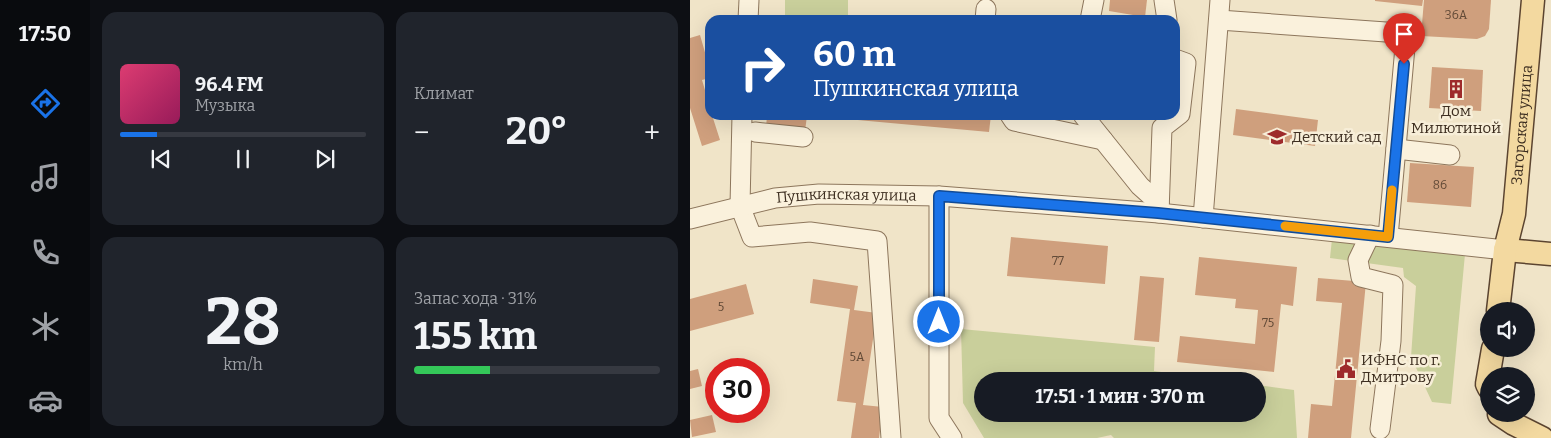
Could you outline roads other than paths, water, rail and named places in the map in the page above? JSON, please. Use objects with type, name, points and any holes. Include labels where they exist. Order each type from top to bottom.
[{"type":"main road","name":"Загорская улица","points":[[1499,302],[1505,250],[1514,214],[1533,0]]},
{"type":"main road","name":"Пушкинская улица","points":[[1505,250],[1551,254]]},
{"type":"main road","points":[[1511,422],[1542,438]]},
{"type":"street","points":[[748,15],[749,0]]},
{"type":"street","points":[[1091,15],[1094,0]]},
{"type":"street","points":[[1164,0],[1166,15]]},
{"type":"street","points":[[1203,218],[1220,0]]},
{"type":"street","points":[[1219,20],[1400,33],[1405,47],[1396,149],[1379,236],[1358,260],[1361,277],[1393,286],[1391,341],[1380,429]]},
{"type":"street","points":[[1180,61],[1186,63],[1180,114]]},
{"type":"street","points":[[1013,120],[1103,140]]},
{"type":"street","points":[[1087,120],[1159,208]]},
{"type":"street","points":[[1159,208],[1162,128],[1172,120]]},
{"type":"street","points":[[803,138],[750,130],[740,206],[752,237],[810,232],[878,242],[891,438]]},
{"type":"street","points":[[1396,149],[1450,154]]},
{"type":"street","name":"Пушкинская улица","points":[[690,219],[774,198],[819,194],[939,196],[1159,208],[1203,218],[1505,250]]},
{"type":"street","points":[[939,196],[939,418],[952,438]]},
{"type":"place","name":"Дом Милютиной","points":[[1456,89]]},
{"type":"place","name":"Детский сад","points":[[1277,137]]},
{"type":"place","name":"ИФНС по г. Дмитрову","points":[[1346,369]]}]
